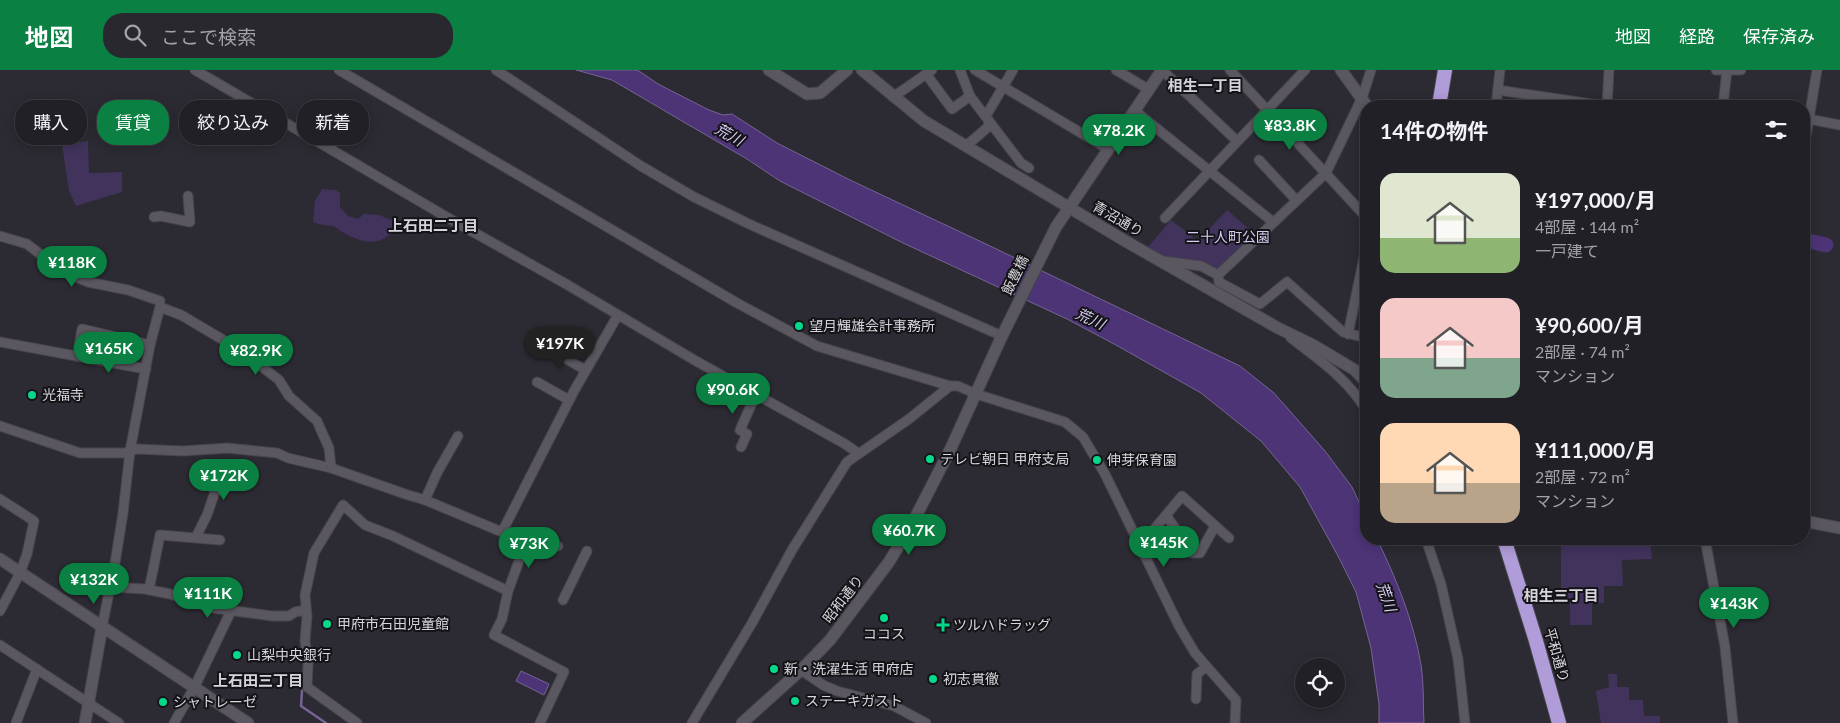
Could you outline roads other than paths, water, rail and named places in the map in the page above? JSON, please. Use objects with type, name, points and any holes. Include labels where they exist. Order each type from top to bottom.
[{"type":"highway","points":[[1440,100],[1445,70]]},
{"type":"highway","name":"平和通り","points":[[1506,545],[1536,642],[1558,723]]},
{"type":"street","points":[[195,70],[458,224],[566,284],[858,453]]},
{"type":"street","points":[[339,70],[737,303],[817,346],[950,386],[958,386],[976,394],[1065,422],[1083,436],[1105,474],[1179,626],[1206,667],[1236,700],[1235,723]]},
{"type":"street","points":[[496,70],[641,166],[694,197],[749,224],[1002,336]]},
{"type":"street","points":[[769,70],[807,94],[820,93],[847,70]]},
{"type":"street","name":"青沼通り","points":[[862,70],[924,122],[1160,261],[1278,328],[1313,345],[1355,370],[1360,375]]},
{"type":"street","points":[[960,70],[970,96],[1021,163],[1029,168]]},
{"type":"street","points":[[975,70],[1108,149]]},
{"type":"street","points":[[966,146],[988,127],[987,118],[1003,85],[1013,70]]},
{"type":"street","points":[[1116,70],[1148,89]]},
{"type":"street","points":[[1069,208],[1162,70],[1237,141]]},
{"type":"street","points":[[1165,218],[1305,70]]},
{"type":"street","points":[[1341,70],[1363,100]]},
{"type":"street","points":[[1364,100],[1370,70]]},
{"type":"street","points":[[1497,100],[1500,70]]},
{"type":"street","points":[[1606,100],[1609,70]]},
{"type":"street","points":[[1716,70],[1741,70]]},
{"type":"street","points":[[1724,100],[1727,70]]},
{"type":"street","points":[[1810,113],[1817,70]]},
{"type":"street","points":[[1232,71],[1360,210]]},
{"type":"street","points":[[893,97],[929,72],[952,109],[970,96]]},
{"type":"street","points":[[1498,90],[1566,100]]},
{"type":"street","points":[[1218,275],[1326,173],[1360,109]]},
{"type":"street","points":[[1134,110],[1272,222]]},
{"type":"street","points":[[1810,119],[1840,125]]},
{"type":"street","points":[[1259,160],[1296,200]]},
{"type":"street","points":[[154,217],[161,216],[190,222],[188,196]]},
{"type":"street","name":"飯豊橋","points":[[1002,336],[1056,227],[1069,208]]},
{"type":"street","points":[[0,236],[27,244],[57,267],[78,278],[88,282],[128,290],[160,304],[242,351],[279,380],[289,396],[317,421],[329,448],[331,468]]},
{"type":"street","points":[[1160,261],[1201,266],[1218,275]]},
{"type":"street","points":[[1218,275],[1219,282],[1260,304],[1287,282],[1344,332],[1360,337]]},
{"type":"street","points":[[1348,334],[1360,277]]},
{"type":"street","points":[[85,723],[124,513],[130,451],[150,345],[160,304]]},
{"type":"street","points":[[502,532],[585,370],[618,315]]},
{"type":"street","points":[[1278,328],[1329,368],[1360,402]]},
{"type":"street","points":[[77,356],[82,329],[150,345]]},
{"type":"street","name":"昭和通り","points":[[742,723],[801,670],[830,640],[861,601],[899,547],[951,448],[1002,336]]},
{"type":"street","points":[[0,342],[146,369]]},
{"type":"street","points":[[547,347],[585,370]]},
{"type":"street","points":[[537,382],[569,400]]},
{"type":"street","points":[[692,723],[752,623],[792,550],[847,462],[909,419],[950,386]]},
{"type":"street","points":[[741,446],[747,434],[740,430],[756,394]]},
{"type":"street","points":[[0,426],[80,453],[102,454],[137,449],[183,451],[227,448],[277,453],[288,458],[331,468],[426,500],[502,532],[558,546]]},
{"type":"street","points":[[426,500],[437,473],[458,436]]},
{"type":"street","points":[[196,537],[207,515],[216,490],[197,480]]},
{"type":"street","points":[[1141,545],[1182,496],[1229,538]]},
{"type":"street","points":[[0,500],[34,521],[27,554],[0,611]]},
{"type":"street","points":[[357,723],[307,687],[305,595],[314,553],[343,505],[365,525],[393,536],[508,591]]},
{"type":"street","points":[[1166,515],[1192,553],[1200,553],[1215,526]]},
{"type":"street","points":[[1810,522],[1840,528]]},
{"type":"street","points":[[149,590],[160,535],[220,540]]},
{"type":"street","points":[[527,539],[508,591],[502,619],[494,635],[564,672],[540,723]]},
{"type":"street","points":[[1428,545],[1441,584],[1458,658],[1465,723]]},
{"type":"street","points":[[1706,545],[1725,647],[1733,723]]},
{"type":"street","points":[[564,600],[588,552]]},
{"type":"street","points":[[0,559],[248,723]]},
{"type":"street","points":[[109,588],[149,590],[170,594],[212,608],[281,617],[306,610]]},
{"type":"street","points":[[174,723],[194,688],[231,611]]},
{"type":"street","points":[[0,645],[119,723]]},
{"type":"street","points":[[1196,699],[1197,674],[1206,667]]},
{"type":"street","points":[[16,723],[37,669]]},
{"type":"street","points":[[801,670],[823,685],[837,691],[888,704],[926,723]]},
{"type":"water","name":"荒川","points":[[576,70],[639,71],[658,84],[709,110],[723,115],[732,114],[777,143],[850,180],[1240,366],[1274,393],[1325,451],[1352,487],[1360,504],[1360,545],[1380,545],[1391,569],[1414,633],[1421,665],[1424,723],[1379,723],[1379,704],[1371,648],[1356,592],[1338,556],[1300,487],[1261,441],[1201,393],[1067,319],[903,243],[780,181],[747,159],[612,80]]},
{"type":"water","points":[[521,671],[549,684],[544,695],[516,681]]},
{"type":"waterway","points":[[1810,241],[1826,245]]},
{"type":"waterway","points":[[302,691],[301,706],[326,723]]},
{"type":"place","name":"望月輝雄会計事務所","points":[[799,326]]},
{"type":"place","name":"光福寺","points":[[32,395]]},
{"type":"place","name":"テレビ朝日 甲府支局","points":[[930,459]]},
{"type":"place","name":"伸芽保育園","points":[[1097,460]]},
{"type":"place","name":"ココス","points":[[884,618]]},
{"type":"place","name":"甲府市石田児童館","points":[[327,624]]},
{"type":"place","name":"ツルハドラッグ","points":[[943,625]]},
{"type":"place","name":"山梨中央銀行","points":[[237,655]]},
{"type":"place","name":"新・洗濯生活 甲府店","points":[[774,669]]},
{"type":"place","name":"初志貫徹","points":[[933,679]]},
{"type":"place","name":"ステーキガスト","points":[[795,701]]},
{"type":"place","name":"シャトレーゼ","points":[[163,702]]},
{"type":"district","name":"相生一丁目","points":[[1205,86]]},
{"type":"district","name":"上石田二丁目","points":[[433,226]]},
{"type":"district","name":"相生三丁目","points":[[1561,596]]},
{"type":"district","name":"上石田三丁目","points":[[258,681]]},
{"type":"park label","name":"二十人町公園","points":[[1228,237]]}]
